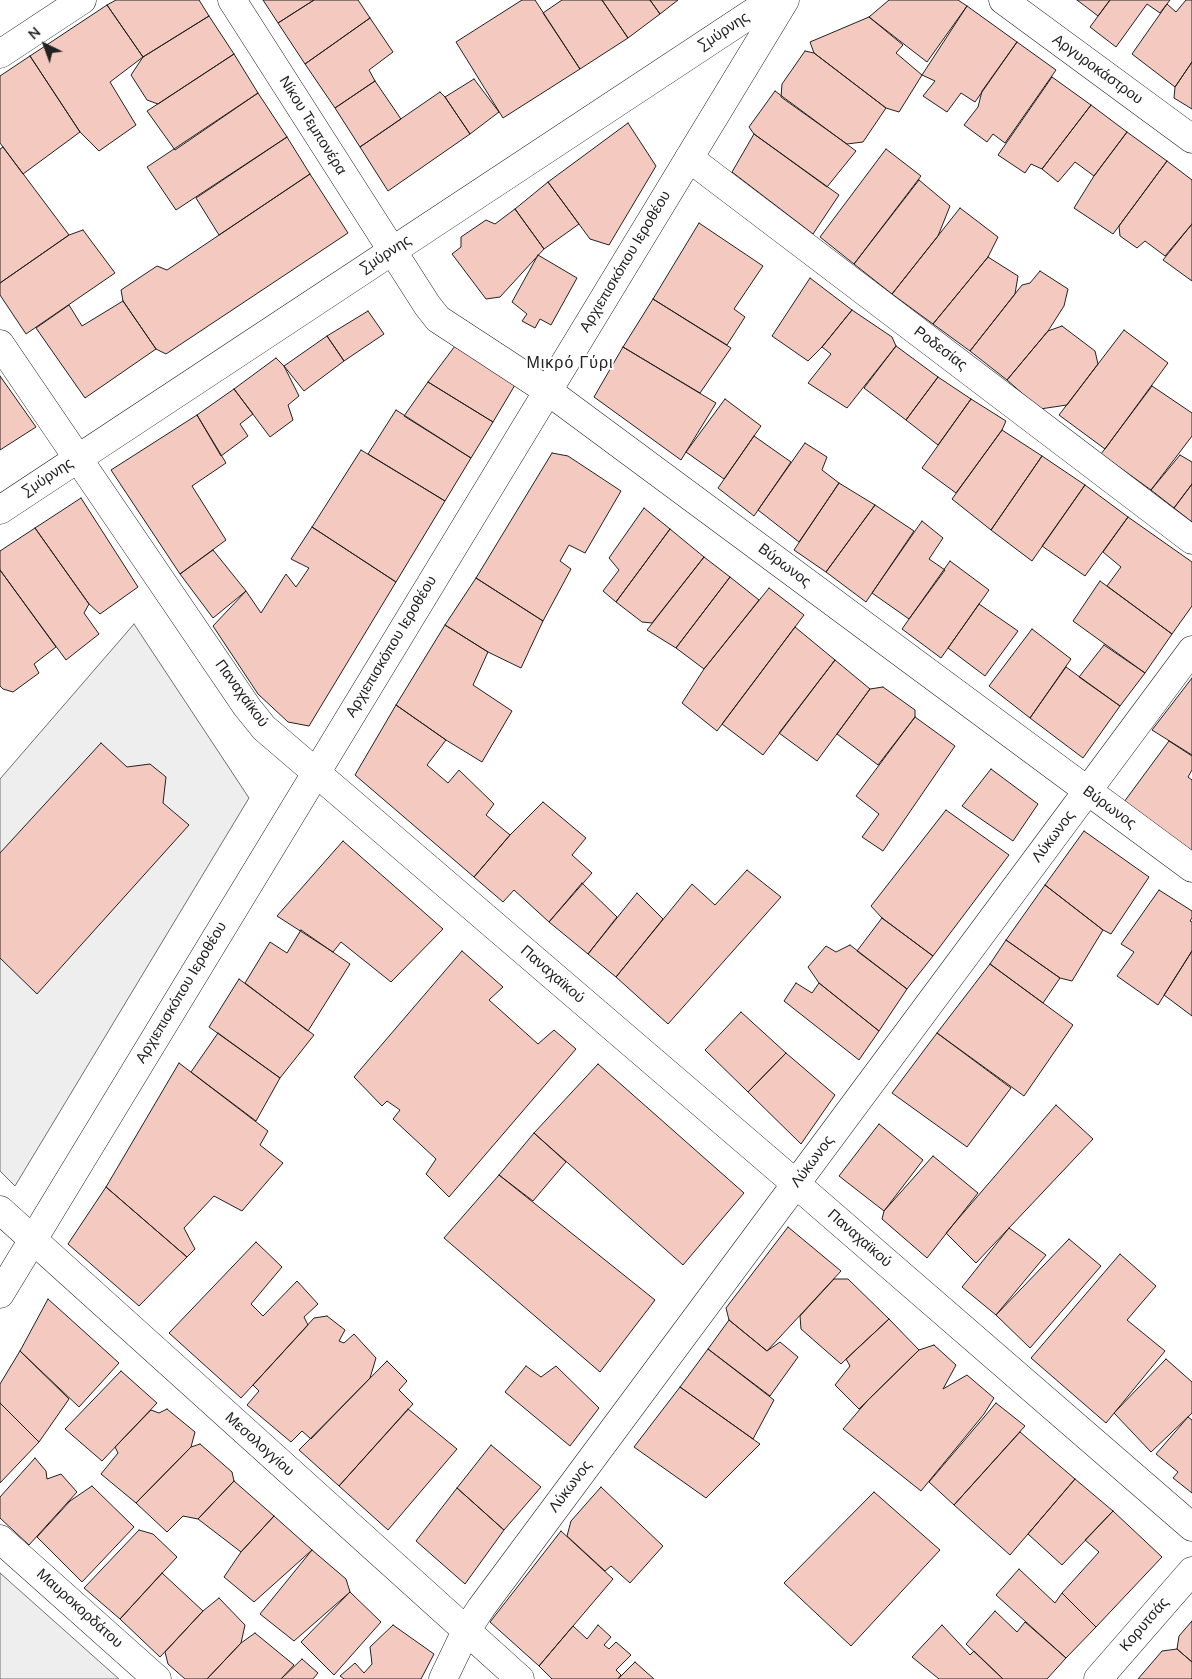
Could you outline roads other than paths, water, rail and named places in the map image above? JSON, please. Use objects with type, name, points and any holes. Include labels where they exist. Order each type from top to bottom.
[{"type":"street","points":[[0,54],[82,0]]},
{"type":"street","name":"Νίκου Τεμπονέρα","points":[[232,0],[392,251]]},
{"type":"street","name":"Σμύρνης","points":[[0,510],[772,0]]},
{"type":"street","name":"Αρχιεπισκόπου Ιεροθέου","points":[[0,1294],[785,0]]},
{"type":"street","name":"Αργυροκάστρου","points":[[1003,0],[1192,139]]},
{"type":"street","name":"Ροδεσίας","points":[[689,158],[1192,540]]},
{"type":"street","name":"Βύρωνος","points":[[392,251],[438,319],[548,391],[1192,868]]},
{"type":"street","name":"Παναχαϊκού","points":[[0,344],[247,707],[264,728],[796,1184],[1192,1527]]},
{"type":"street","name":"Λύκωνος","points":[[443,1679],[466,1631],[481,1608],[1192,650]]},
{"type":"street","name":"Μεσολογγίου","points":[[0,1210],[520,1679]]},
{"type":"street","name":"Μαυροκορδάτου","points":[[0,1539],[157,1679]]},
{"type":"street","name":"Κορυτσάς","points":[[1098,1679],[1192,1571]]},
{"type":"district","name":"Μικρό Γύρι","points":[[570,364]]}]
